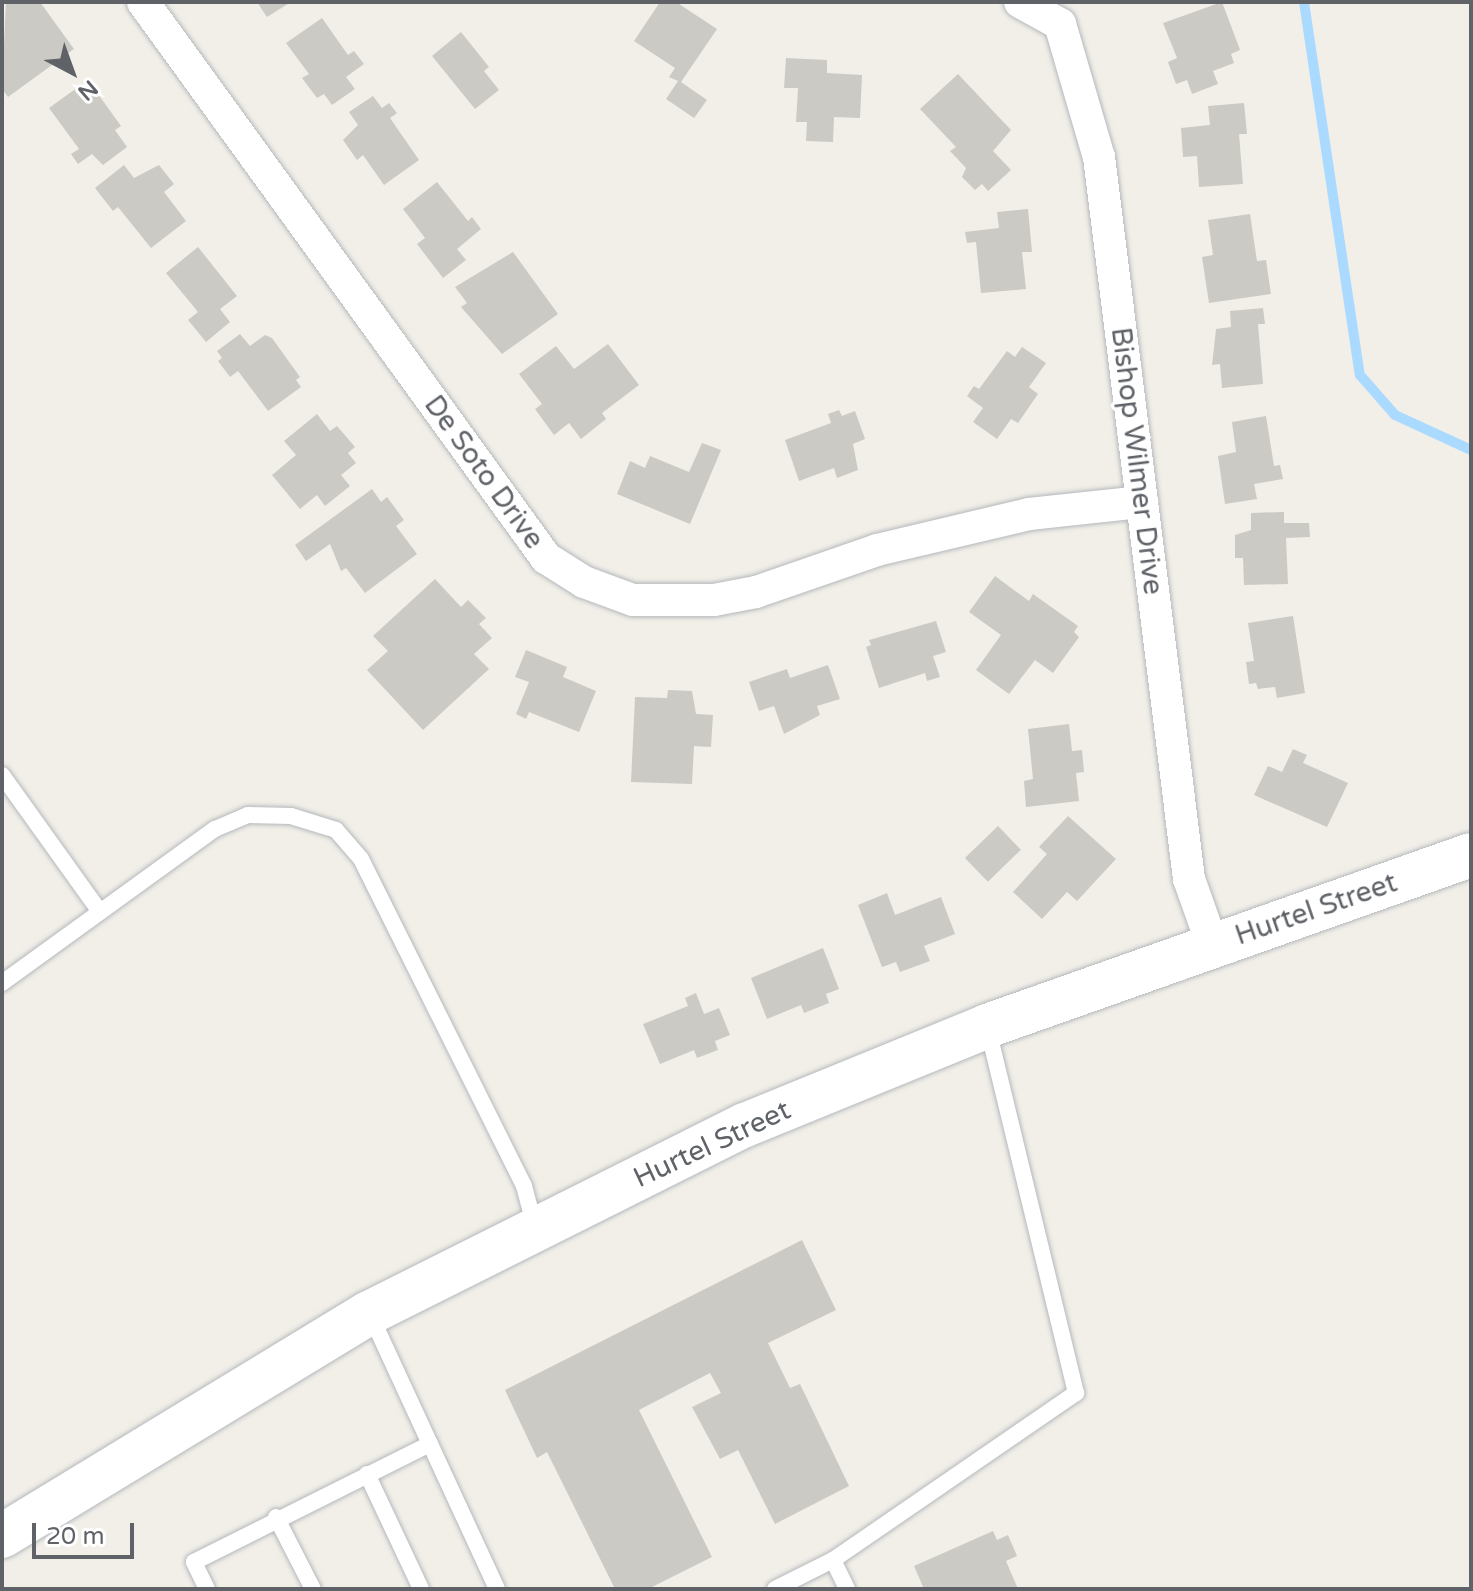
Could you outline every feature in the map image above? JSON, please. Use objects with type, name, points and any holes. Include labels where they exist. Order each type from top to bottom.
[{"type":"street","name":"De Soto Drive","points":[[143,2],[546,558],[584,582],[633,600],[714,600],[756,592],[877,550],[1029,514],[1142,502]]},
{"type":"street","name":"Bishop Wilmer Drive","points":[[1020,2],[1060,24],[1099,157],[1189,879],[1212,944]]},
{"type":"street","name":"Hurtel Street","points":[[2,1536],[369,1313],[745,1125],[987,1026],[1471,855]]},
{"type":"lane","points":[[2,775],[100,912]]},
{"type":"lane","points":[[2,983],[215,829],[248,815],[291,816],[336,830],[361,859],[524,1186],[536,1229]]},
{"type":"lane","points":[[775,1589],[833,1560],[1076,1393],[987,1026]]},
{"type":"lane","points":[[369,1313],[497,1589]]},
{"type":"lane","points":[[207,1589],[194,1562],[276,1517],[430,1444]]},
{"type":"lane","points":[[367,1474],[421,1589]]},
{"type":"lane","points":[[276,1517],[313,1589]]},
{"type":"lane","points":[[833,1560],[847,1589]]},
{"type":"building","points":[[6,2],[40,2],[74,49],[8,97],[2,89]]},
{"type":"building","points":[[257,2],[291,2],[267,17]]},
{"type":"building","points":[[660,2],[676,2],[717,29],[681,82],[707,100],[694,118],[666,99],[678,81],[669,77],[675,68],[634,41]]},
{"type":"building","points":[[1222,2],[1240,50],[1231,54],[1234,63],[1213,71],[1218,84],[1192,94],[1187,80],[1176,84],[1168,62],[1177,58],[1163,23]]},
{"type":"building","points":[[322,18],[348,55],[354,51],[364,64],[346,77],[355,89],[332,105],[324,94],[317,98],[302,78],[309,74],[286,43]]},
{"type":"building","points":[[461,32],[489,67],[484,71],[499,90],[475,109],[432,56]]},
{"type":"building","points":[[786,58],[827,60],[827,73],[862,75],[860,118],[834,117],[833,142],[806,141],[807,122],[796,122],[798,88],[784,88]]},
{"type":"building","points":[[958,74],[1011,130],[993,151],[1011,170],[988,191],[982,184],[975,190],[962,177],[966,168],[950,151],[956,147],[920,109]]},
{"type":"building","points":[[81,85],[86,92],[93,87],[121,126],[115,130],[127,147],[103,165],[92,154],[78,164],[71,154],[79,149],[49,108]]},
{"type":"building","points":[[373,96],[382,108],[389,103],[397,113],[390,118],[419,160],[384,185],[363,155],[357,160],[343,140],[358,125],[349,112]]},
{"type":"building","points":[[1244,103],[1247,134],[1239,134],[1243,184],[1199,187],[1197,156],[1183,157],[1181,128],[1210,125],[1208,106]]},
{"type":"building","points":[[124,165],[134,178],[159,165],[174,184],[164,192],[186,221],[151,248],[118,207],[113,211],[95,188]]},
{"type":"building","points":[[437,182],[468,221],[472,217],[481,229],[457,249],[466,260],[443,278],[417,244],[425,238],[403,209]]},
{"type":"building","points":[[1028,209],[1032,252],[1022,252],[1026,289],[981,293],[976,242],[967,243],[965,232],[999,228],[997,212]]},
{"type":"building","points":[[1250,214],[1257,261],[1266,260],[1271,294],[1209,303],[1202,257],[1213,255],[1208,220]]},
{"type":"building","points":[[198,247],[237,296],[220,309],[230,322],[206,342],[188,320],[198,312],[166,273]]},
{"type":"building","points":[[513,252],[558,314],[502,354],[461,307],[467,303],[455,287]]},
{"type":"building","points":[[1263,308],[1265,324],[1258,324],[1263,384],[1222,388],[1220,364],[1212,365],[1216,329],[1231,327],[1230,311]]},
{"type":"building","points":[[240,334],[250,346],[265,335],[272,338],[300,377],[296,380],[301,387],[268,411],[238,371],[230,377],[218,361],[222,358],[217,351]]},
{"type":"building","points":[[608,344],[639,385],[602,413],[606,419],[581,439],[569,423],[554,435],[535,409],[542,404],[519,374],[556,346],[574,369]]},
{"type":"building","points":[[1022,347],[1046,363],[1029,387],[1038,394],[1018,423],[1011,419],[997,439],[973,422],[983,408],[967,396],[974,386],[979,389],[1007,351],[1015,357]]},
{"type":"building","points":[[839,410],[842,416],[855,411],[865,439],[853,444],[858,470],[837,478],[834,468],[799,481],[785,440],[831,423],[828,414]]},
{"type":"building","points":[[317,414],[330,431],[337,426],[355,447],[348,453],[356,463],[341,475],[350,486],[325,506],[317,495],[300,509],[272,475],[296,455],[284,441]]},
{"type":"building","points":[[1266,416],[1274,466],[1280,465],[1283,479],[1254,484],[1257,499],[1225,504],[1218,456],[1236,452],[1232,422]]},
{"type":"building","points":[[702,443],[721,450],[690,524],[617,494],[630,461],[645,468],[650,456],[689,472]]},
{"type":"building","points":[[372,489],[381,502],[387,497],[404,520],[396,526],[417,554],[365,593],[346,568],[341,571],[330,544],[306,561],[295,545]]},
{"type":"building","points":[[1284,512],[1284,523],[1309,523],[1310,537],[1286,538],[1288,584],[1244,585],[1243,558],[1235,558],[1235,535],[1251,530],[1251,513]]},
{"type":"building","points":[[995,576],[1029,601],[1033,594],[1078,626],[1074,632],[1079,637],[1053,673],[1035,660],[1009,694],[976,670],[1001,635],[969,612]]},
{"type":"building","points":[[435,579],[461,607],[468,600],[486,618],[479,624],[492,638],[474,654],[489,669],[423,730],[367,670],[388,651],[373,636]]},
{"type":"building","points":[[1293,616],[1305,693],[1277,698],[1275,687],[1258,689],[1256,683],[1249,684],[1246,662],[1254,661],[1248,623]]},
{"type":"building","points":[[936,621],[946,652],[933,656],[940,677],[927,681],[925,673],[879,688],[866,647],[871,645],[869,640]]},
{"type":"building","points":[[526,650],[567,667],[563,677],[596,691],[579,732],[529,712],[526,719],[516,714],[529,682],[515,677]]},
{"type":"building","points":[[828,665],[840,699],[817,706],[820,715],[784,734],[774,706],[759,711],[749,682],[787,669],[790,678]]},
{"type":"building","points":[[668,690],[692,691],[696,714],[713,715],[711,747],[694,746],[692,784],[631,782],[635,697],[667,698]]},
{"type":"building","points":[[1069,724],[1072,751],[1082,750],[1084,772],[1076,773],[1079,801],[1026,807],[1024,781],[1033,779],[1028,729]]},
{"type":"building","points":[[1293,749],[1307,755],[1303,763],[1348,783],[1327,827],[1254,795],[1268,766],[1282,772]]},
{"type":"building","points":[[1068,816],[1116,859],[1077,901],[1067,892],[1042,919],[1013,892],[1047,854],[1039,847]]},
{"type":"building","points":[[998,826],[1021,850],[988,882],[965,858]]},
{"type":"building","points":[[887,893],[895,915],[941,897],[955,934],[924,946],[930,961],[900,972],[896,962],[882,967],[858,905]]},
{"type":"building","points":[[823,948],[839,989],[826,994],[829,1003],[804,1013],[801,1005],[767,1019],[751,978]]},
{"type":"building","points":[[696,993],[704,1014],[719,1008],[730,1035],[715,1041],[718,1050],[697,1058],[694,1050],[660,1064],[643,1024],[688,1006],[685,998]]},
{"type":"building","points":[[802,1240],[836,1310],[768,1343],[790,1388],[800,1384],[849,1486],[775,1524],[738,1450],[720,1459],[692,1407],[721,1393],[710,1373],[639,1410],[712,1557],[648,1589],[615,1589],[547,1452],[537,1458],[505,1390]]},
{"type":"building","points":[[993,1531],[997,1540],[1008,1535],[1017,1556],[1006,1561],[1018,1589],[924,1589],[914,1566]]},
{"type":"waterway","points":[[1304,2],[1360,375],[1395,415],[1471,450]]}]
